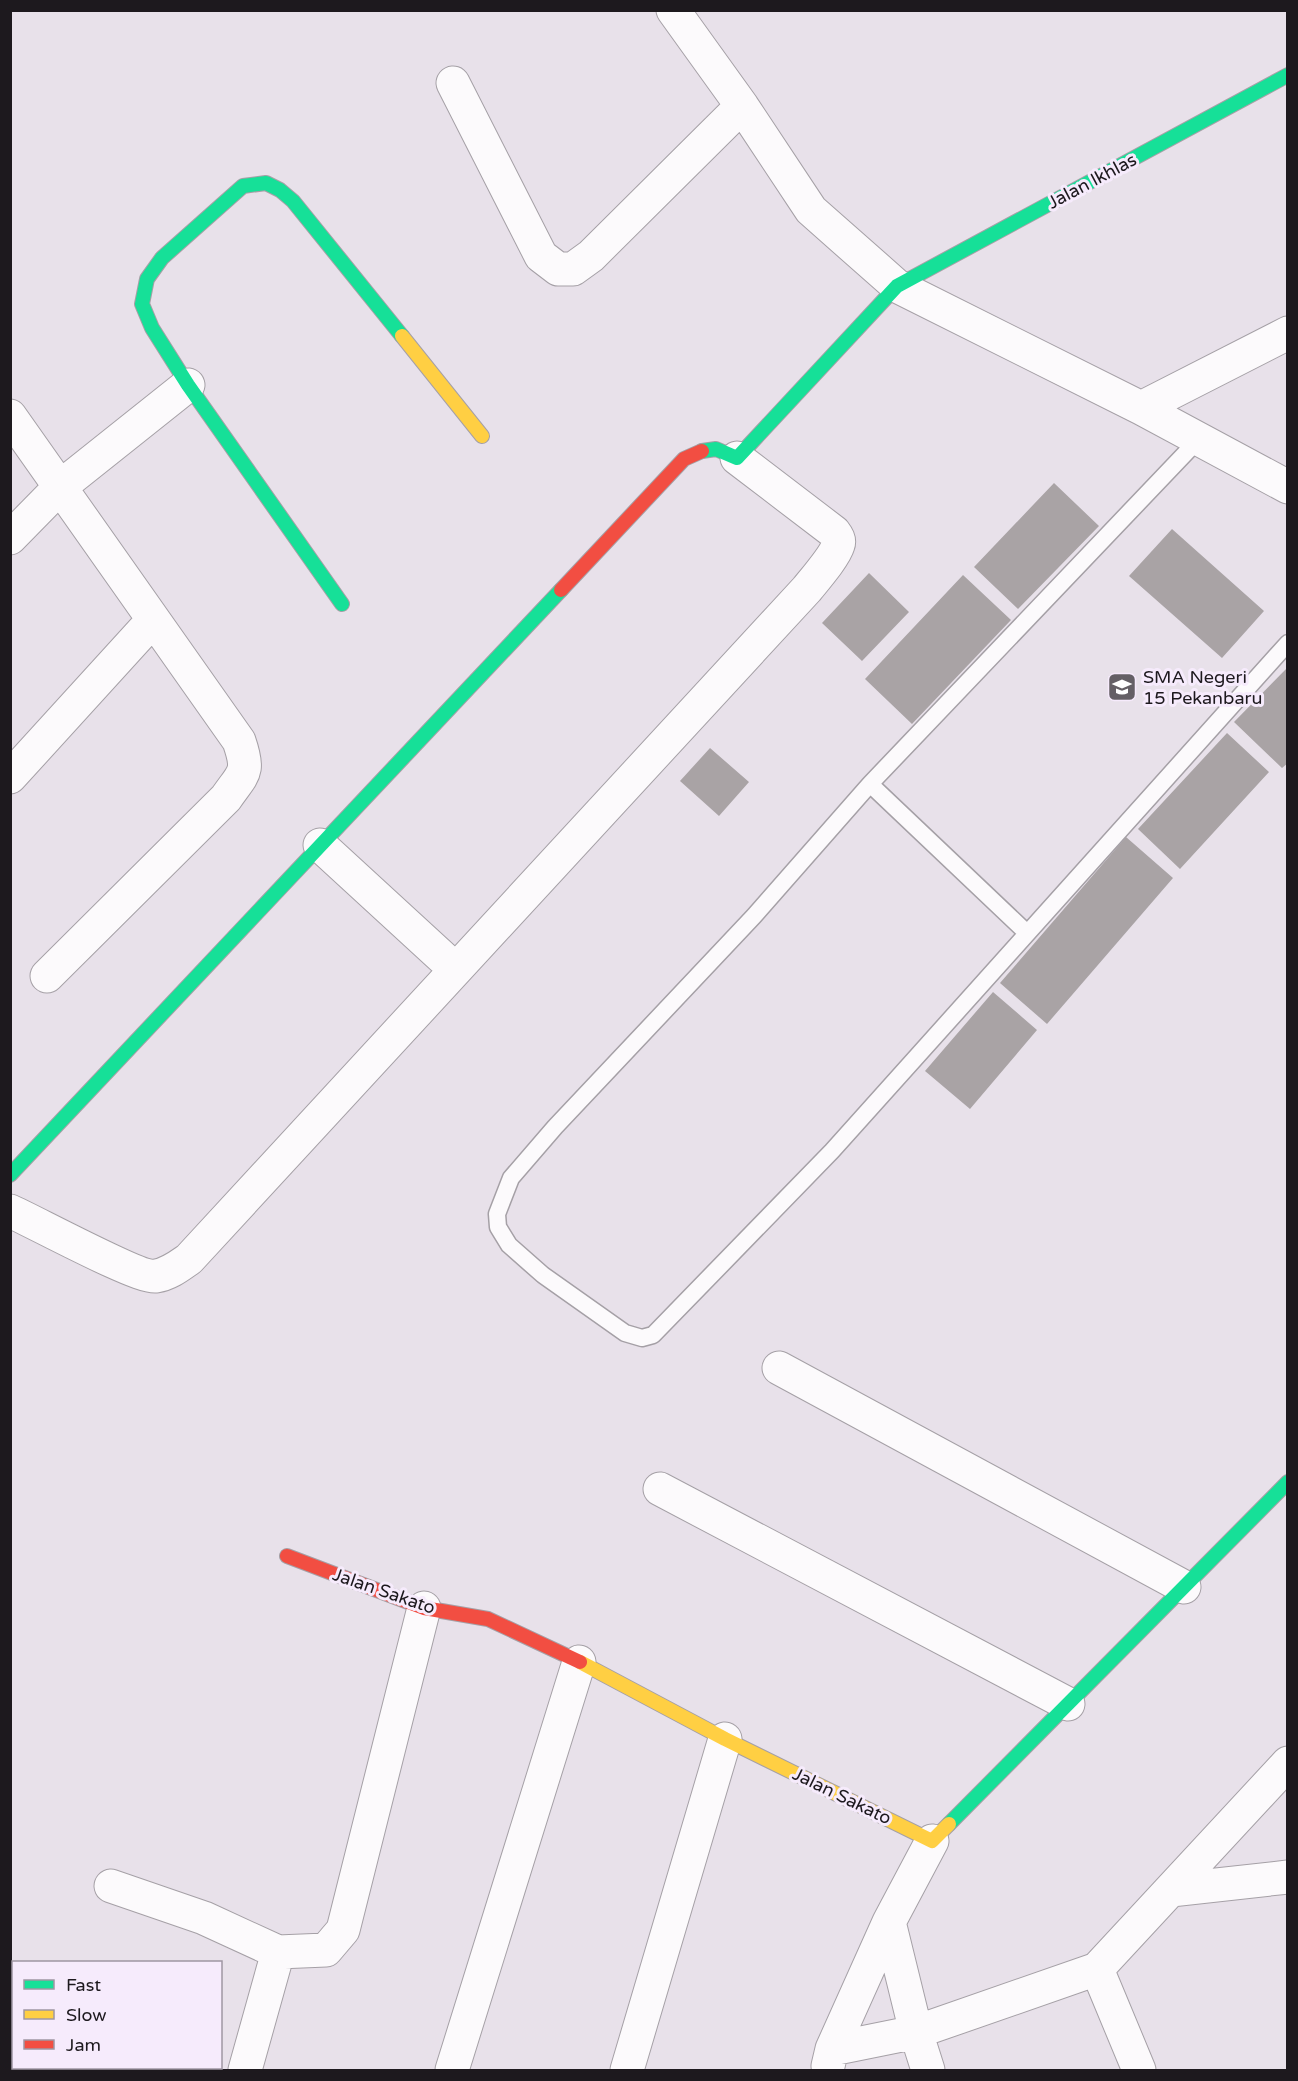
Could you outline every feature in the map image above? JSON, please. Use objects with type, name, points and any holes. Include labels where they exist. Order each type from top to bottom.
[{"type":"street","points":[[673,10],[742,106],[811,210],[897,286],[1141,408],[1287,487]]},
{"type":"street","name":"Jalan Ikhlas","points":[[737,458],[897,286],[1287,75]]},
{"type":"street","points":[[453,83],[542,256],[558,269],[573,269],[591,256],[742,106]]},
{"type":"street","points":[[342,604],[188,385],[152,328],[142,304],[147,279],[162,258],[243,186],[266,183],[280,190],[293,201],[482,436]]},
{"type":"street","points":[[1141,408],[1287,333]]},
{"type":"street","points":[[10,538],[60,487],[188,385]]},
{"type":"street","points":[[10,416],[239,741],[246,763],[244,773],[226,798],[47,976]]},
{"type":"street","points":[[10,1175],[684,459],[701,450],[714,448],[737,458],[834,532],[839,545],[807,590],[189,1259],[175,1269],[154,1276],[129,1269],[10,1211]]},
{"type":"street","points":[[10,777],[153,620]]},
{"type":"street","points":[[320,845],[455,969]]},
{"type":"street","points":[[779,1368],[1184,1587]]},
{"type":"street","points":[[829,2060],[889,1922],[932,1841],[1287,1482]]},
{"type":"street","points":[[660,1490],[1068,1704]]},
{"type":"street","name":"Jalan Sakato","points":[[288,1556],[424,1608],[488,1619],[579,1662],[725,1739],[932,1841]]},
{"type":"street","points":[[111,1886],[204,1918],[278,1952],[326,1950],[343,1930],[424,1608]]},
{"type":"street","points":[[452,2070],[579,1662]]},
{"type":"street","points":[[627,2070],[725,1739]]},
{"type":"street","points":[[829,2060],[1097,1969],[1287,1763]]},
{"type":"street","points":[[1171,1890],[1287,1877]]},
{"type":"street","points":[[889,1922],[916,2032],[928,2070]]},
{"type":"street","points":[[245,2070],[278,1952]]},
{"type":"street","points":[[1097,1969],[1139,2070]]},
{"type":"lane","points":[[1199,439],[870,784],[754,916],[555,1127],[511,1178],[497,1214],[498,1227],[509,1245],[543,1275],[625,1333],[642,1338],[653,1335],[832,1151],[1287,643]]},
{"type":"lane","points":[[870,784],[1027,933]]},
{"type":"building","points":[[1054,483],[1099,526],[1018,609],[974,567]]},
{"type":"building","points":[[1172,529],[1264,611],[1222,658],[1129,576]]},
{"type":"building","points":[[869,573],[909,612],[862,661],[822,623]]},
{"type":"building","points":[[963,575],[1011,620],[912,724],[865,679]]},
{"type":"building","points":[[1288,667],[1288,763],[1282,768],[1234,722]]},
{"type":"building","points":[[1227,733],[1269,772],[1180,869],[1138,829]]},
{"type":"building","points":[[710,748],[749,782],[719,816],[680,781]]},
{"type":"building","points":[[1126,837],[1173,878],[1047,1024],[1000,983]]},
{"type":"building","points":[[993,992],[1037,1030],[970,1109],[925,1071]]},
{"type":"traffic: fast","points":[[702,451],[716,449],[737,458],[897,286],[1288,75]]},
{"type":"traffic: fast","points":[[342,604],[188,385],[152,328],[142,304],[147,279],[162,258],[243,186],[266,183],[280,190],[293,201],[402,336]]},
{"type":"traffic: fast","points":[[10,1175],[561,590]]},
{"type":"traffic: fast","points":[[949,1824],[1288,1482]]},
{"type":"traffic: slow","points":[[402,336],[482,436]]},
{"type":"traffic: slow","points":[[580,1662],[725,1739],[932,1841],[949,1824]]},
{"type":"traffic: jam","points":[[561,590],[684,459],[702,451]]},
{"type":"traffic: jam","points":[[287,1556],[424,1608],[488,1619],[580,1662]]},
{"type":"place","name":"SMA Negeri 15 Pekanbaru","points":[[1122,687]]}]
